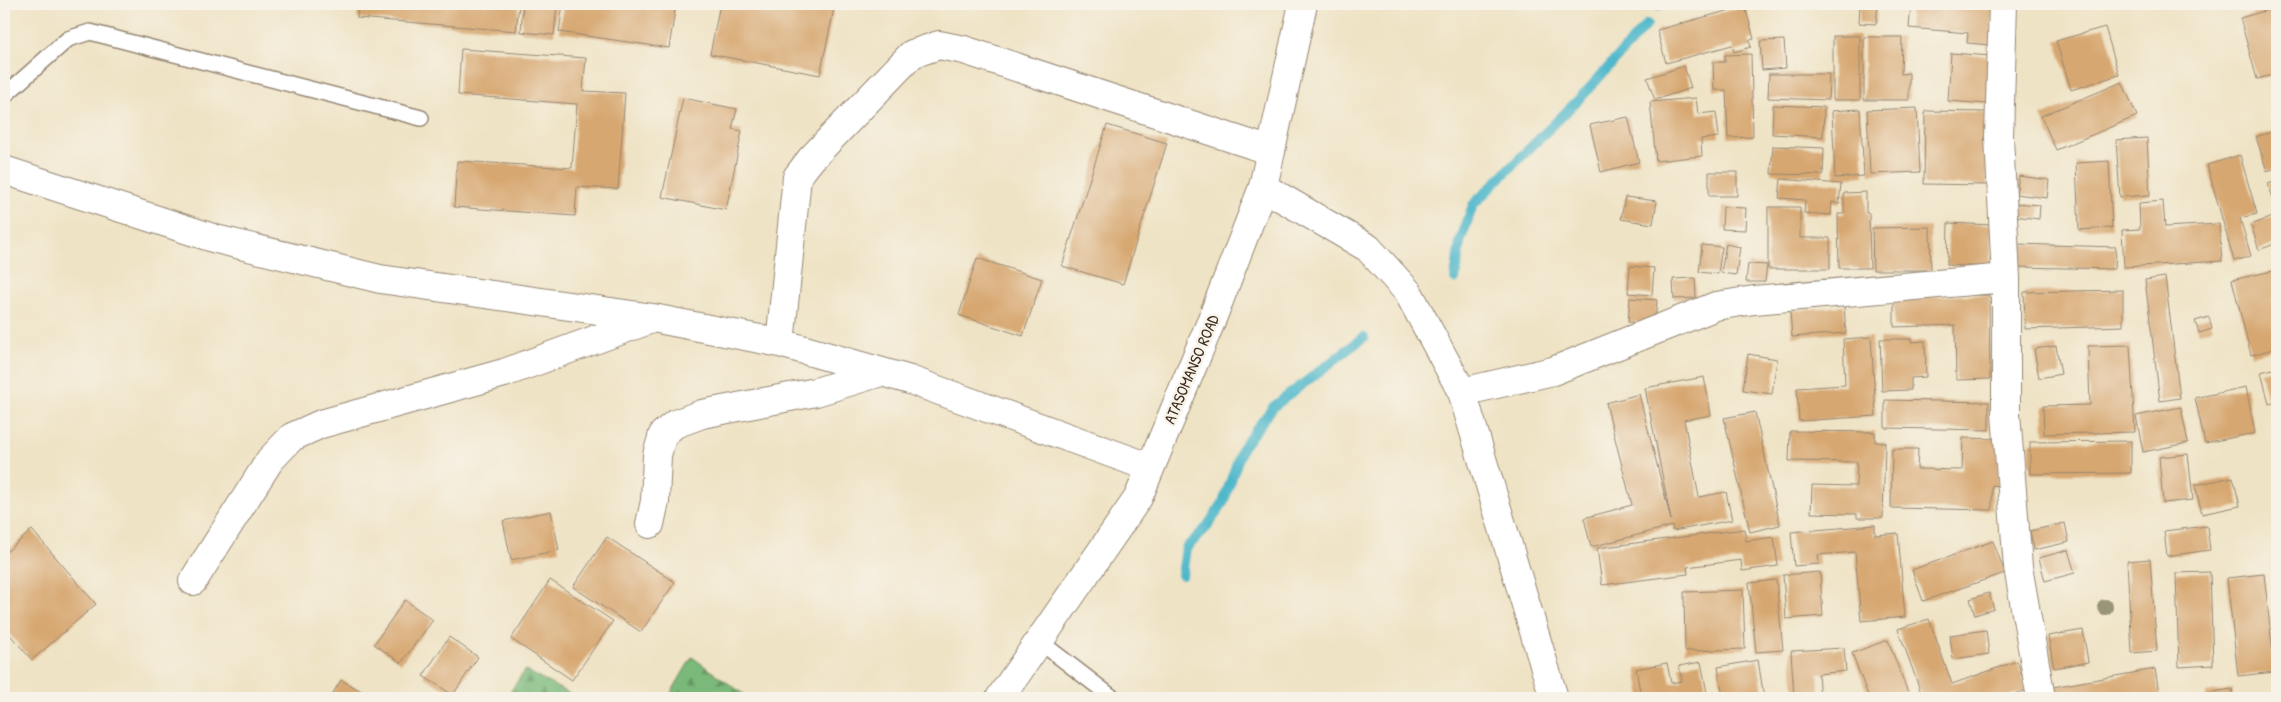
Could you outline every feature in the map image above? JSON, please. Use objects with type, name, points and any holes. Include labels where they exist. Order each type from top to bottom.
[{"type":"street","name":"ATASOMANSO ROAD","points":[[1000,698],[1138,498],[1149,467],[1210,324],[1263,187],[1303,4]]},
{"type":"street","points":[[2003,4],[1999,136],[2006,278],[2006,414],[2018,567],[2041,698]]},
{"type":"street","points":[[780,343],[797,177],[811,159],[912,54],[939,45],[964,50],[1271,151]]},
{"type":"street","points":[[4,170],[216,240],[380,279],[653,318],[780,343],[910,380],[1149,467]]},
{"type":"street","points":[[1263,187],[1368,248],[1408,292],[1462,392],[1554,698]]},
{"type":"street","points":[[1462,392],[1553,371],[1716,306],[1754,300],[2006,278]]},
{"type":"street","points":[[194,581],[270,460],[292,437],[321,424],[504,373],[653,318]]},
{"type":"street","points":[[650,524],[655,501],[657,455],[663,434],[675,424],[702,414],[816,392],[881,372]]},
{"type":"lane","points":[[4,96],[68,39],[90,32],[421,118]]},
{"type":"lane","points":[[1039,641],[1113,698]]},
{"type":"green space","points":[[692,657],[749,698],[668,698]]},
{"type":"green space","points":[[525,670],[577,698],[506,698]]},
{"type":"building","points":[[358,4],[519,4],[516,31],[357,18]]},
{"type":"building","points":[[523,4],[557,4],[554,35],[521,32]]},
{"type":"building","points":[[563,4],[676,4],[669,48],[559,32]]},
{"type":"building","points":[[720,4],[835,4],[820,75],[710,54]]},
{"type":"building","points":[[1860,4],[1878,4],[1876,24],[1859,23]]},
{"type":"building","points":[[1911,4],[1994,4],[1990,45],[1967,43],[1968,33],[1909,28]]},
{"type":"building","points":[[2273,4],[2277,4],[2277,18]]},
{"type":"building","points":[[1745,6],[1754,39],[1749,40],[1751,47],[1734,52],[1732,45],[1666,63],[1657,30]]},
{"type":"building","points":[[2268,10],[2277,43],[2277,74],[2257,79],[2240,18]]},
{"type":"building","points":[[2105,27],[2119,75],[2071,90],[2056,41]]},
{"type":"building","points":[[1833,36],[1860,36],[1860,100],[1833,100]]},
{"type":"building","points":[[1864,37],[1902,37],[1901,74],[1909,73],[1909,100],[1864,100]]},
{"type":"building","points":[[1784,40],[1786,68],[1762,70],[1760,41]]},
{"type":"building","points":[[461,49],[586,58],[583,91],[625,93],[618,189],[577,187],[575,216],[454,207],[457,161],[572,168],[577,104],[458,95]]},
{"type":"building","points":[[1951,53],[1991,56],[1988,104],[1948,101]]},
{"type":"building","points":[[1751,54],[1753,137],[1728,138],[1726,90],[1714,90],[1713,62],[1725,62],[1725,55]]},
{"type":"building","points":[[1684,66],[1691,88],[1655,100],[1647,78]]},
{"type":"building","points":[[1769,74],[1829,74],[1828,100],[1768,98]]},
{"type":"building","points":[[2122,82],[2137,116],[2056,150],[2041,116]]},
{"type":"building","points":[[683,98],[737,109],[732,129],[742,131],[726,210],[662,197]]},
{"type":"building","points":[[1696,98],[1698,114],[1716,112],[1719,137],[1701,139],[1702,156],[1656,161],[1650,102]]},
{"type":"building","points":[[1773,105],[1824,107],[1823,137],[1772,134]]},
{"type":"building","points":[[1917,108],[1920,172],[1870,174],[1867,110]]},
{"type":"building","points":[[1860,109],[1864,176],[1835,178],[1832,111]]},
{"type":"building","points":[[1925,111],[1987,112],[1987,185],[1924,184]]},
{"type":"building","points":[[1628,117],[1639,162],[1601,172],[1590,125]]},
{"type":"building","points":[[1107,125],[1167,143],[1123,284],[1062,266]]},
{"type":"building","points":[[2277,130],[2277,168],[2267,171],[2256,137]]},
{"type":"building","points":[[2147,138],[2150,195],[2120,197],[2116,140]]},
{"type":"building","points":[[1773,146],[1824,148],[1823,175],[1771,174]]},
{"type":"building","points":[[2240,155],[2257,214],[2240,218],[2251,256],[2234,261],[2207,165]]},
{"type":"building","points":[[2109,161],[2112,228],[2079,230],[2076,163]]},
{"type":"building","points":[[1709,172],[1737,172],[1737,196],[1709,196]]},
{"type":"building","points":[[2019,176],[2049,180],[2047,198],[2016,194]]},
{"type":"building","points":[[1781,179],[1841,184],[1839,204],[1832,202],[1831,215],[1804,213],[1805,200],[1779,198]]},
{"type":"building","points":[[2277,181],[2277,209],[2268,184]]},
{"type":"building","points":[[1866,192],[1866,213],[1869,213],[1870,268],[1839,268],[1838,214],[1844,214],[1844,193]]},
{"type":"building","points":[[1625,197],[1657,201],[1653,224],[1621,219]]},
{"type":"building","points":[[2163,201],[2165,227],[2219,224],[2222,261],[2124,267],[2122,230],[2140,229],[2139,203]]},
{"type":"building","points":[[2015,203],[2040,205],[2039,219],[2014,216]]},
{"type":"building","points":[[1723,207],[1746,208],[1745,230],[1722,229]]},
{"type":"building","points":[[1768,207],[1800,207],[1800,238],[1830,238],[1830,269],[1768,269]]},
{"type":"building","points":[[2277,215],[2277,243],[2259,250],[2251,225]]},
{"type":"building","points":[[1948,223],[1992,225],[1990,267],[1947,265]]},
{"type":"building","points":[[1930,227],[1931,270],[1873,270],[1872,228]]},
{"type":"building","points":[[1726,244],[1740,247],[1736,275],[1721,273]]},
{"type":"building","points":[[2016,244],[2116,247],[2115,269],[2015,267]]},
{"type":"building","points":[[1702,245],[1722,247],[1718,274],[1699,272]]},
{"type":"building","points":[[977,258],[1042,279],[1023,336],[959,315]]},
{"type":"building","points":[[1748,264],[1767,265],[1765,282],[1746,282]]},
{"type":"building","points":[[1630,266],[1654,268],[1652,295],[1628,293]]},
{"type":"building","points":[[2277,270],[2277,297],[2272,299],[2277,321],[2277,348],[2251,355],[2232,280]]},
{"type":"building","points":[[2165,277],[2180,398],[2160,401],[2145,280]]},
{"type":"building","points":[[1695,278],[1696,298],[1674,299],[1673,279]]},
{"type":"building","points":[[2123,290],[2123,326],[2025,329],[2024,292]]},
{"type":"building","points":[[1989,295],[1990,379],[1956,380],[1955,325],[1894,327],[1894,297]]},
{"type":"building","points":[[1630,298],[1657,300],[1655,324],[1628,322]]},
{"type":"building","points":[[1844,306],[1846,333],[1792,337],[1790,311]]},
{"type":"building","points":[[2209,317],[2212,329],[2199,333],[2195,321]]},
{"type":"building","points":[[1871,337],[1876,416],[1799,421],[1797,388],[1845,385],[1843,339]]},
{"type":"building","points":[[1880,339],[1911,339],[1911,342],[1925,341],[1926,377],[1911,378],[1911,390],[1882,391]]},
{"type":"building","points":[[2130,345],[2135,432],[2044,434],[2043,406],[2090,405],[2088,346]]},
{"type":"building","points":[[2056,346],[2061,374],[2039,378],[2034,349]]},
{"type":"building","points":[[1748,354],[1777,359],[1772,394],[1743,390]]},
{"type":"building","points":[[2277,368],[2277,402],[2269,404],[2261,372]]},
{"type":"building","points":[[1704,377],[1711,415],[1684,420],[1699,497],[1726,492],[1732,520],[1673,531],[1672,526],[1591,547],[1584,518],[1632,505],[1606,403],[1639,394],[1671,520],[1645,388]]},
{"type":"building","points":[[2246,387],[2255,433],[2205,443],[2195,398]]},
{"type":"building","points":[[1885,400],[1989,402],[1989,430],[1885,428]]},
{"type":"building","points":[[2181,407],[2188,443],[2143,452],[2136,416]]},
{"type":"building","points":[[1755,412],[1780,525],[1750,532],[1724,418]]},
{"type":"building","points":[[1790,431],[1875,432],[1875,442],[1885,442],[1883,518],[1857,518],[1857,514],[1811,513],[1812,485],[1856,486],[1857,462],[1789,461]]},
{"type":"building","points":[[1963,438],[1999,439],[1998,486],[1992,485],[1992,510],[1891,508],[1892,449],[1918,449],[1917,469],[1962,470]]},
{"type":"building","points":[[2131,441],[2131,473],[2030,474],[2030,442]]},
{"type":"building","points":[[2188,454],[2193,500],[2163,503],[2159,457]]},
{"type":"building","points":[[2233,477],[2240,506],[2202,514],[2195,485]]},
{"type":"building","points":[[551,511],[559,550],[511,560],[503,521]]},
{"type":"building","points":[[2065,523],[2069,542],[2034,550],[2030,531]]},
{"type":"building","points":[[1875,525],[1875,535],[1898,533],[1905,617],[1861,621],[1855,552],[1818,555],[1819,564],[1794,566],[1791,532]]},
{"type":"building","points":[[2207,526],[2210,550],[2167,556],[2164,531]]},
{"type":"building","points":[[1744,529],[1746,541],[1774,537],[1778,566],[1742,571],[1741,560],[1687,567],[1688,574],[1602,585],[1597,548]]},
{"type":"building","points":[[32,530],[96,604],[32,660],[4,628],[4,554]]},
{"type":"building","points":[[607,537],[675,582],[641,632],[573,587]]},
{"type":"building","points":[[1993,541],[2005,573],[1923,601],[1912,570]]},
{"type":"building","points":[[2068,550],[2075,573],[2045,581],[2039,558]]},
{"type":"building","points":[[2150,559],[2157,651],[2132,653],[2127,561]]},
{"type":"building","points":[[1820,572],[1823,616],[1786,619],[1783,575]]},
{"type":"building","points":[[2210,572],[2213,665],[2179,667],[2176,573]]},
{"type":"building","points":[[2264,574],[2275,672],[2238,676],[2227,578]]},
{"type":"building","points":[[550,580],[613,621],[572,680],[511,639]]},
{"type":"building","points":[[1776,580],[1783,650],[1756,652],[1749,583]]},
{"type":"building","points":[[1743,590],[1745,649],[1685,651],[1684,592]]},
{"type":"building","points":[[1989,593],[1994,609],[1975,615],[1970,599]]},
{"type":"building","points":[[405,600],[433,620],[401,663],[374,644]]},
{"type":"building","points":[[1929,619],[1952,684],[2017,661],[2027,690],[2003,698],[1923,698],[1898,629]]},
{"type":"building","points":[[1986,630],[1989,654],[1953,659],[1950,635]]},
{"type":"building","points":[[2083,630],[2088,662],[2054,668],[2048,636]]},
{"type":"building","points":[[449,637],[478,657],[453,695],[423,676]]},
{"type":"building","points":[[1888,640],[1910,698],[1869,698],[1852,653]]},
{"type":"building","points":[[1844,648],[1846,671],[1818,674],[1820,698],[1794,698],[1791,651]]},
{"type":"building","points":[[1758,660],[1764,698],[1723,698],[1718,667]]},
{"type":"building","points":[[1701,662],[1708,698],[1657,698],[1656,694],[1641,697],[1636,669],[1667,663],[1671,683],[1682,681],[1679,666]]},
{"type":"building","points":[[2155,669],[2160,698],[2055,698],[2053,687]]},
{"type":"building","points":[[341,680],[375,698],[330,698]]},
{"type":"building","points":[[2232,689],[2233,698],[2206,698],[2206,693]]},
{"type":"waterway","points":[[1455,279],[1460,242],[1473,205],[1587,91],[1647,24]]},
{"type":"waterway","points":[[1182,575],[1186,548],[1206,528],[1223,503],[1242,448],[1273,407],[1364,337]]}]
